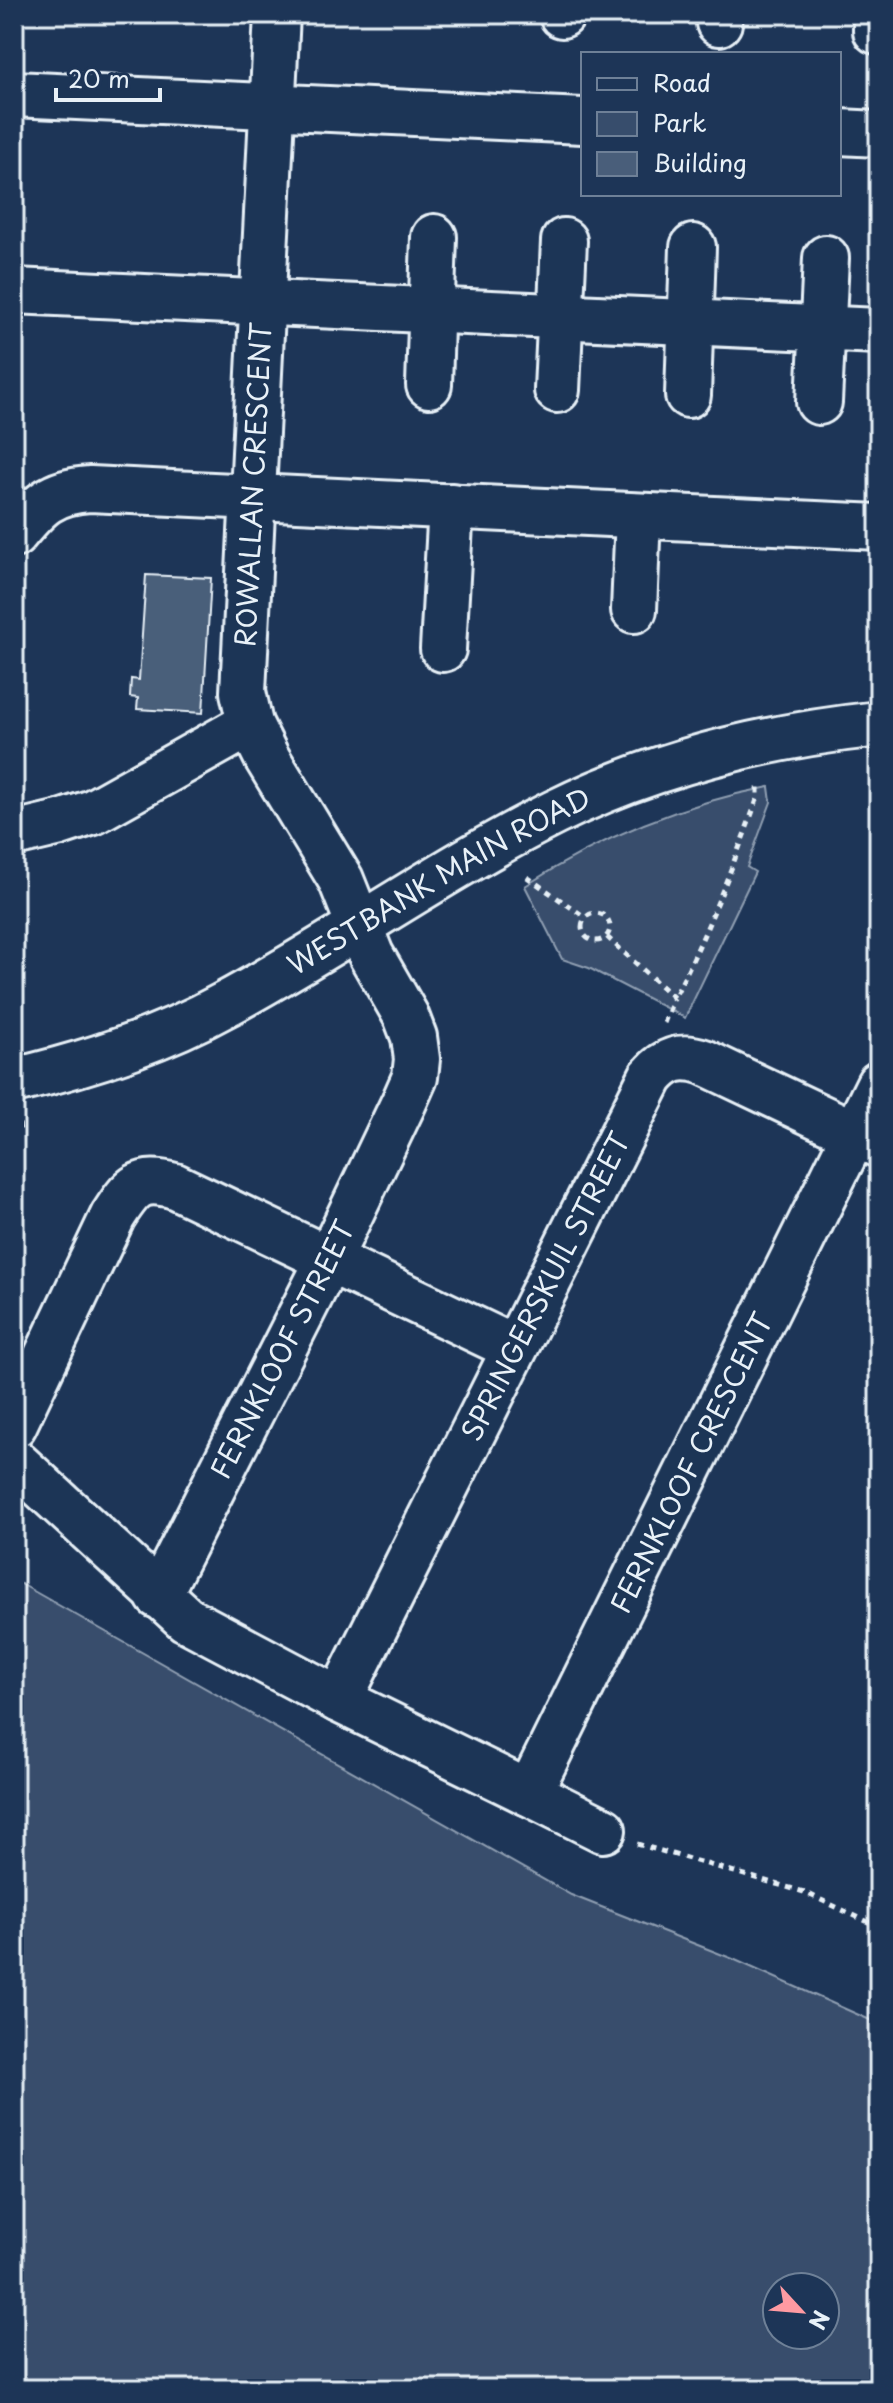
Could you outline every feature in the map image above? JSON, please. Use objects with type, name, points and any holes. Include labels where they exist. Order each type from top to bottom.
[{"type":"street","name":"ROWALLAN CRESCENT","points":[[277,14],[243,692],[250,724],[267,758],[341,880],[359,925]]},
{"type":"street","points":[[14,94],[581,121]]},
{"type":"street","points":[[841,132],[879,134]]},
{"type":"street","points":[[429,385],[434,237]]},
{"type":"street","points":[[557,390],[564,241]]},
{"type":"street","points":[[688,395],[693,247]]},
{"type":"street","points":[[819,402],[826,258]]},
{"type":"street","points":[[14,291],[879,331]]},
{"type":"street","points":[[14,535],[49,498],[71,490],[90,489],[879,527]]},
{"type":"street","points":[[443,649],[451,506]]},
{"type":"street","points":[[634,610],[638,516]]},
{"type":"street","points":[[14,834],[93,812],[250,724]]},
{"type":"street","name":"WESTBANK MAIN ROAD","points":[[16,1102],[222,1006],[506,838],[554,813],[630,780],[707,754],[760,741],[879,724]]},
{"type":"street","name":"FERNKLOOF STREET","points":[[158,1596],[329,1259],[415,1077],[417,1059],[414,1037],[406,1016],[371,955],[359,925]]},
{"type":"street","name":"SPRINGERSKUIL STREET","points":[[339,1700],[651,1077],[660,1066],[672,1059],[682,1058],[704,1062],[866,1139]]},
{"type":"street","name":"FERNKLOOF CRESCENT","points":[[529,1793],[866,1139],[879,1084]]},
{"type":"street","points":[[14,1425],[113,1216],[127,1195],[142,1183],[157,1181],[175,1186],[514,1348]]},
{"type":"street","points":[[14,1461],[158,1596],[197,1626],[603,1830]]},
{"type":"path","points":[[607,937],[674,998],[710,927],[758,797],[758,784]]},
{"type":"path","points":[[527,877],[585,917]]},
{"type":"path","points":[[593,913],[602,914],[609,920],[611,929],[607,937],[599,942],[589,941],[583,935],[581,926],[585,917],[593,913]]},
{"type":"path","points":[[14,1140],[20,1130],[16,1102]]},
{"type":"path","points":[[603,1830],[650,1849],[804,1892],[879,1927]]},
{"type":"green space","points":[[769,787],[771,802],[747,867],[755,872],[685,1018],[589,968],[562,959],[525,886],[583,852],[642,824],[704,803]]},
{"type":"green space","points":[[14,1580],[571,1895],[733,1959],[879,2024],[879,2389],[14,2389]]},
{"type":"building","points":[[146,575],[211,578],[203,713],[137,709],[138,698],[130,697],[131,679],[139,680]]}]
